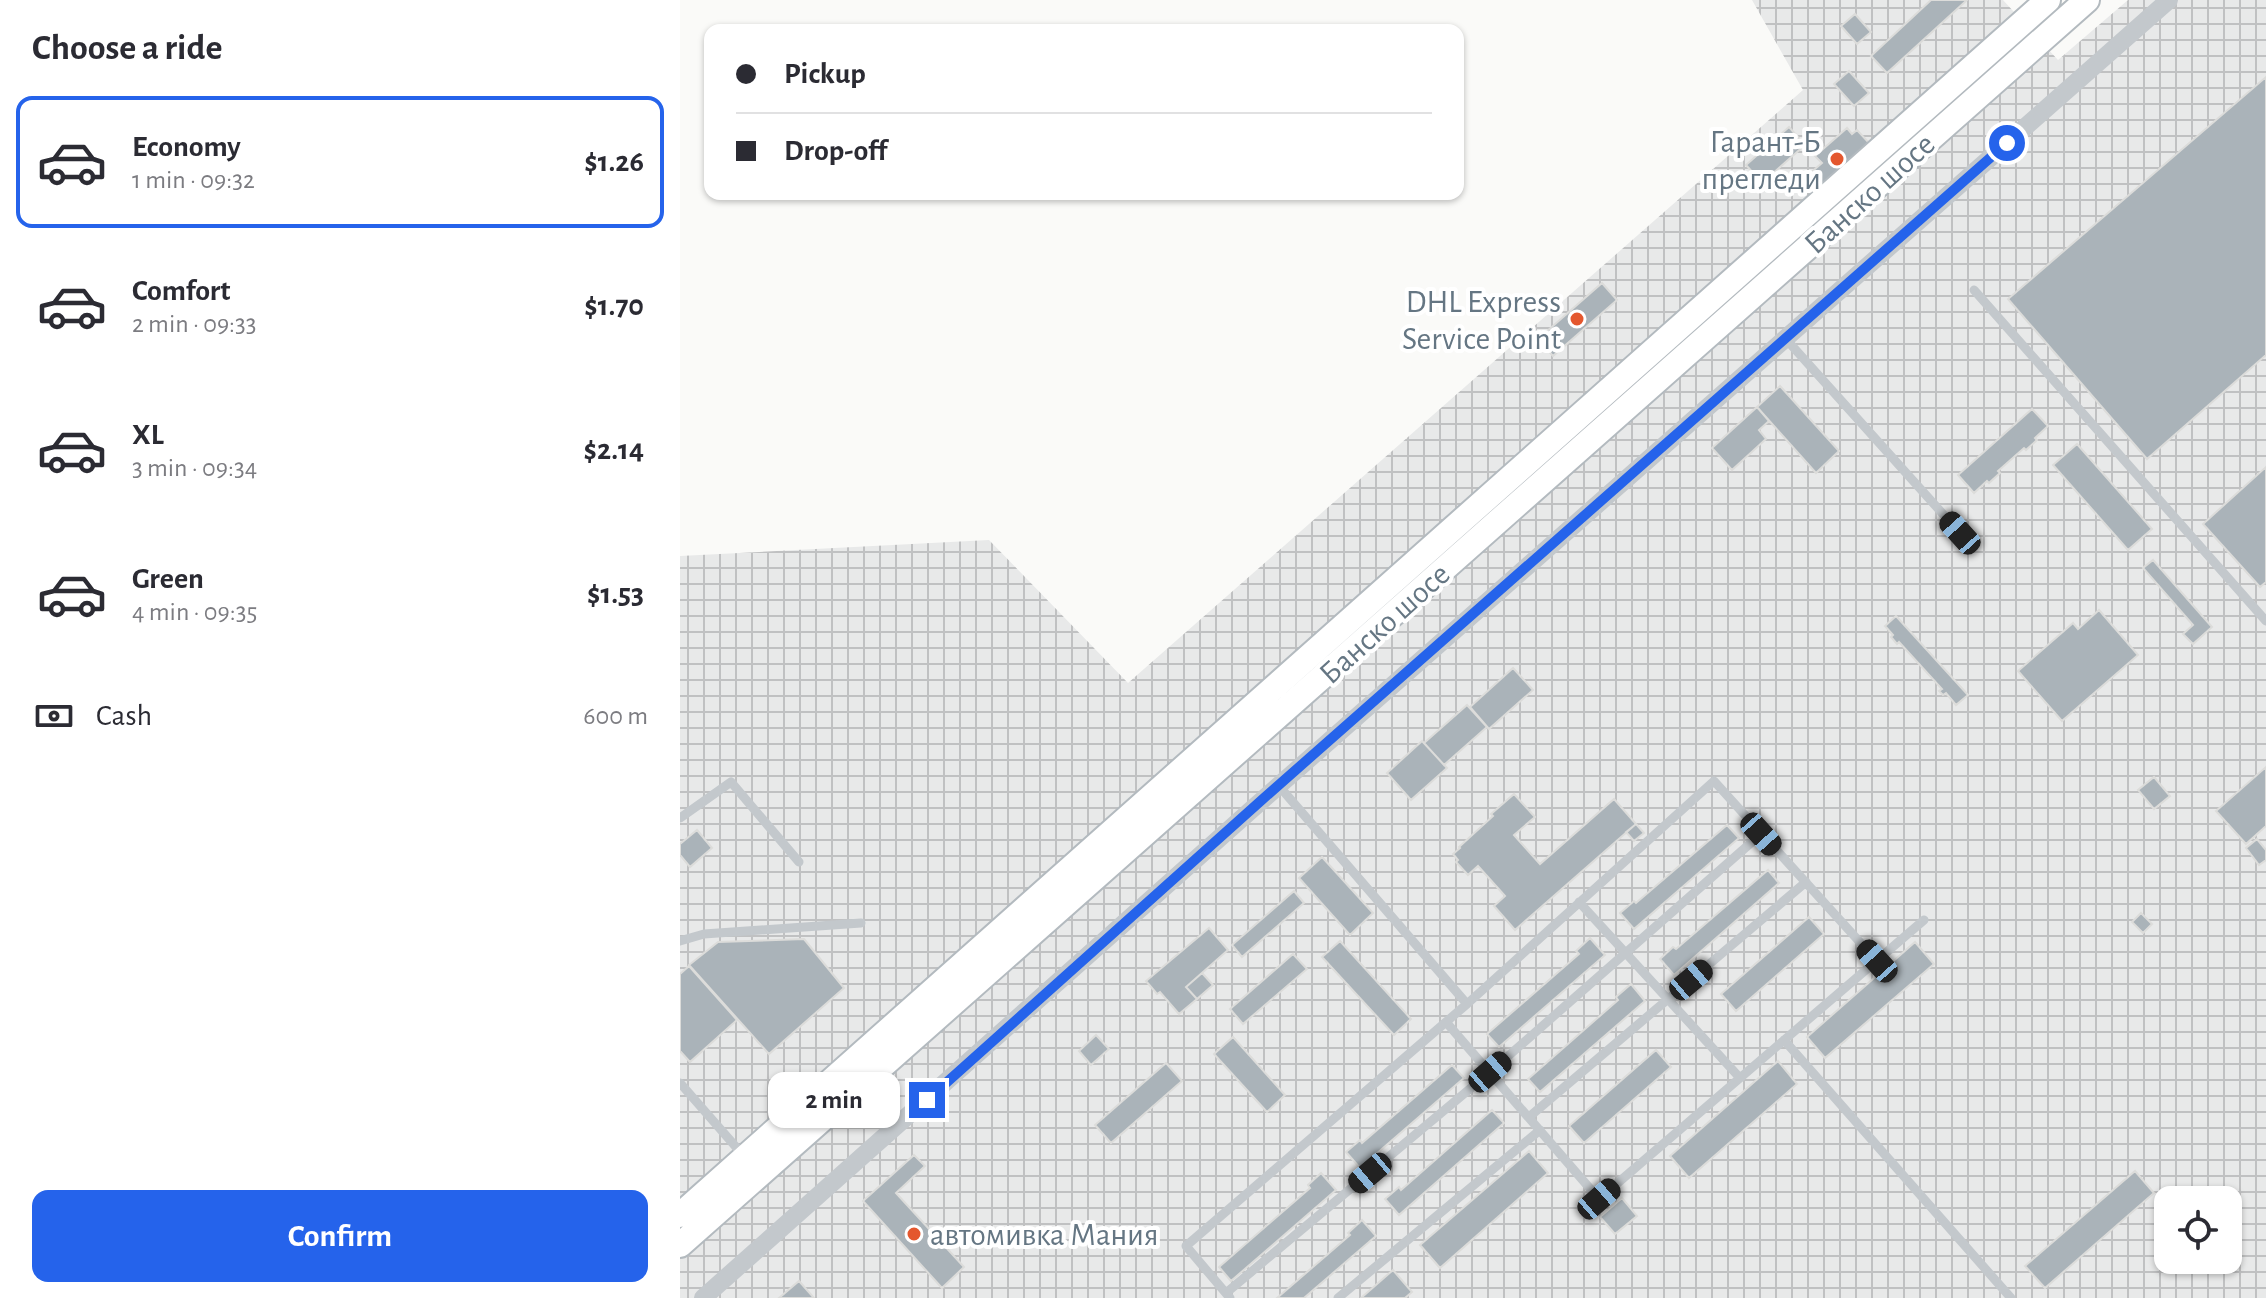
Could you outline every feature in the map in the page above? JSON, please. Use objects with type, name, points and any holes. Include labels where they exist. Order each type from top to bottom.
[{"type":"main road","name":"Банско шосе","points":[[680,1215],[2048,0]]},
{"type":"main road","name":"Банско шосе","points":[[680,1245],[2087,0]]},
{"type":"street","points":[[703,1298],[2169,0]]},
{"type":"lane","points":[[1974,290],[2266,621]]},
{"type":"lane","points":[[1785,338],[1960,533]]},
{"type":"lane","points":[[1761,834],[1228,1296],[1186,1246],[1467,1004],[1714,781],[1877,961]]},
{"type":"lane","points":[[680,818],[731,782],[799,862]]},
{"type":"lane","points":[[1279,786],[1467,1004]]},
{"type":"lane","points":[[1529,1117],[1806,882]]},
{"type":"lane","points":[[1579,902],[1740,1078]]},
{"type":"lane","points":[[1446,1022],[1599,1199],[1924,920]]},
{"type":"lane","points":[[680,941],[704,934],[861,923]]},
{"type":"lane","points":[[1784,1040],[2011,1298]]},
{"type":"lane","points":[[680,1083],[746,1158]]},
{"type":"lane","points":[[1338,1298],[1540,1130]]},
{"type":"shaded area","points":[[1752,0],[2003,0],[2058,60],[2128,0],[2266,0],[2266,1298],[680,1298],[680,556],[989,540],[1128,683],[1803,90]]},
{"type":"building","points":[[1931,0],[1967,0],[1887,73],[1871,56]]},
{"type":"building","points":[[1855,14],[1871,32],[1857,44],[1841,26]]},
{"type":"building","points":[[1849,71],[1869,93],[1854,106],[1834,84]]},
{"type":"building","points":[[2266,77],[2266,355],[2147,459],[2008,299]]},
{"type":"building","points":[[1789,127],[1805,145],[1762,183],[1746,165]]},
{"type":"building","name":"Гарант-Б прегледи","points":[[1847,128],[1852,134],[1857,130],[1871,145],[1822,190],[1808,175],[1822,163],[1815,156]]},
{"type":"building","name":"DHL Express Service Point","points":[[1602,283],[1617,300],[1553,356],[1538,339]]},
{"type":"building","points":[[1780,386],[1839,451],[1816,473],[1757,407]]},
{"type":"building","points":[[1757,407],[1769,421],[1759,430],[1766,439],[1732,470],[1712,448]]},
{"type":"building","points":[[2032,409],[2048,426],[2026,450],[2024,448],[1989,483],[1987,481],[1974,493],[1958,475]]},
{"type":"building","points":[[2077,444],[2152,529],[2128,550],[2053,465]]},
{"type":"building","points":[[2266,467],[2266,582],[2260,587],[2203,524]]},
{"type":"building","points":[[2153,560],[2212,627],[2193,644],[2183,634],[2193,625],[2143,568]]},
{"type":"building","points":[[2099,610],[2138,655],[2062,721],[2018,671],[2073,623],[2078,629]]},
{"type":"building","points":[[1896,616],[1968,695],[1956,705],[1946,693],[1943,695],[1939,691],[1942,689],[1891,637],[1893,635],[1885,626]]},
{"type":"building","points":[[1513,668],[1533,690],[1489,729],[1470,707]]},
{"type":"building","points":[[1467,705],[1487,727],[1444,765],[1424,743]]},
{"type":"building","points":[[1422,741],[1447,768],[1411,800],[1387,773]]},
{"type":"building","points":[[2266,767],[2266,826],[2246,844],[2216,811]]},
{"type":"building","points":[[2154,777],[2170,796],[2154,809],[2138,790]]},
{"type":"building","points":[[1514,794],[1535,817],[1514,835],[1540,864],[1614,799],[1636,824],[1515,930],[1494,906],[1505,896],[1478,866],[1468,875],[1453,854]]},
{"type":"building","points":[[1636,824],[1644,833],[1634,841],[1626,832]]},
{"type":"building","points":[[1727,825],[1739,838],[1634,929],[1620,913],[1634,901],[1636,903]]},
{"type":"building","points":[[697,830],[712,848],[690,867],[680,855],[680,844]]},
{"type":"building","points":[[2257,839],[2266,850],[2266,860],[2259,865],[2246,848]]},
{"type":"building","points":[[1322,857],[1373,913],[1350,935],[1299,878]]},
{"type":"building","points":[[1768,870],[1779,883],[1674,975],[1660,959],[1673,947],[1676,949]]},
{"type":"building","points":[[1294,891],[1304,903],[1242,957],[1232,945]]},
{"type":"building","points":[[2141,913],[2152,924],[2143,933],[2132,922]]},
{"type":"building","points":[[1809,917],[1824,934],[1736,1011],[1721,994]]},
{"type":"building","points":[[1209,928],[1228,950],[1186,987],[1197,999],[1179,1014],[1146,981]]},
{"type":"building","points":[[1590,938],[1605,955],[1499,1047],[1487,1034],[1579,954],[1576,951]]},
{"type":"building","points":[[804,939],[844,988],[769,1054],[689,965],[718,942]]},
{"type":"building","points":[[1340,941],[1411,1019],[1394,1035],[1322,957]]},
{"type":"building","points":[[1915,942],[1934,964],[1825,1058],[1807,1037]]},
{"type":"building","points":[[1293,954],[1307,969],[1243,1024],[1230,1009]]},
{"type":"building","points":[[689,966],[737,1020],[690,1062],[680,1051],[680,974]]},
{"type":"building","points":[[1202,973],[1213,985],[1197,999],[1186,987]]},
{"type":"building","points":[[1631,984],[1645,1001],[1540,1092],[1528,1079],[1618,1000],[1616,997]]},
{"type":"building","points":[[1096,1035],[1109,1049],[1091,1065],[1079,1051]]},
{"type":"building","points":[[1233,1037],[1285,1095],[1267,1112],[1214,1054]]},
{"type":"building","points":[[1656,1050],[1671,1067],[1584,1143],[1569,1126]]},
{"type":"building","points":[[1778,1061],[1797,1084],[1689,1178],[1670,1156]]},
{"type":"building","points":[[1166,1063],[1182,1081],[1111,1143],[1095,1125]]},
{"type":"building","points":[[1452,1065],[1464,1078],[1360,1168],[1346,1152],[1360,1140],[1362,1143]]},
{"type":"building","points":[[1492,1110],[1504,1123],[1399,1215],[1385,1199],[1399,1187],[1401,1190]]},
{"type":"building","points":[[1529,1151],[1548,1173],[1440,1268],[1420,1245]]},
{"type":"building","name":"автомивка Мания","points":[[914,1155],[925,1166],[896,1193],[964,1267],[942,1288],[863,1201]]},
{"type":"building","points":[[2135,1171],[2154,1193],[2045,1288],[2025,1266]]},
{"type":"building","points":[[1321,1173],[1336,1190],[1231,1281],[1219,1267],[1310,1188],[1308,1185]]},
{"type":"building","points":[[1622,1198],[1637,1216],[1615,1234],[1600,1217]]},
{"type":"building","points":[[1362,1220],[1376,1236],[1304,1298],[1277,1298],[1350,1235],[1348,1233]]},
{"type":"building","points":[[1393,1270],[1412,1292],[1405,1298],[1361,1298]]},
{"type":"building","points":[[799,1281],[814,1298],[779,1298]]},
{"type":"place","name":"Гарант-Б прегледи","points":[[1837,159]]},
{"type":"place","name":"DHL Express Service Point","points":[[1577,319]]},
{"type":"place","name":"автомивка Мания","points":[[914,1234]]},
{"type":"route","points":[[927,1100],[1264,798],[2007,143]]}]
